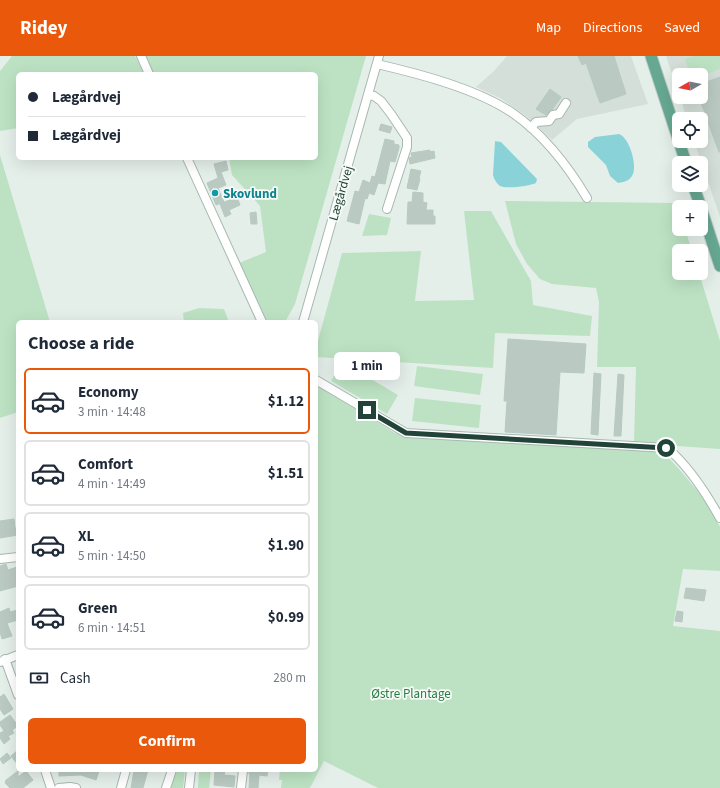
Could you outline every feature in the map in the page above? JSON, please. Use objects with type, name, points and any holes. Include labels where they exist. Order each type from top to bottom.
[{"type":"main road","points":[[651,56],[684,156]]},
{"type":"main road","points":[[708,229],[720,266]]},
{"type":"street","points":[[140,56],[148,72]]},
{"type":"street","name":"Lægårdvej","points":[[304,320],[378,60],[466,90],[488,99],[513,114],[531,128],[561,159],[587,198]]},
{"type":"street","points":[[368,95],[374,96],[381,102],[391,114],[406,138],[407,147],[387,209]]},
{"type":"street","points":[[531,128],[536,122],[549,121],[553,115],[559,114],[566,103]]},
{"type":"street","points":[[188,160],[261,320]]},
{"type":"street","points":[[318,381],[406,433],[666,448],[679,458],[709,498],[720,518]]},
{"type":"street","points":[[0,559],[16,557]]},
{"type":"street","points":[[16,656],[3,660],[16,690]]},
{"type":"street","points":[[46,772],[51,788]]},
{"type":"street","points":[[121,788],[125,772]]},
{"type":"street","points":[[166,788],[171,772]]},
{"type":"street","points":[[189,788],[191,772]]},
{"type":"street","points":[[241,788],[243,772]]},
{"type":"street","points":[[59,788],[76,788]]},
{"type":"shaded area","points":[[507,56],[631,56],[648,104],[577,119],[552,140],[525,115],[500,98],[476,87],[494,71]]},
{"type":"shaded area","points":[[666,56],[720,56],[720,217],[708,182],[708,156],[699,156],[696,148],[708,148],[708,112],[685,112],[682,104],[708,104],[708,68],[672,68],[672,74]]},
{"type":"green space","points":[[12,56],[135,56],[143,72],[16,72],[16,128],[0,131],[0,71]]},
{"type":"green space","points":[[144,56],[366,56],[295,304],[286,320],[266,320],[239,263],[266,252],[260,206],[232,175],[229,160],[318,160],[318,72],[152,72]]},
{"type":"green space","points":[[694,56],[720,56],[720,69],[708,73],[708,68],[688,68],[685,59]]},
{"type":"green space","points":[[0,155],[49,320],[16,320],[16,413],[0,418]]},
{"type":"green space","points":[[505,201],[672,203],[672,236],[687,236],[690,244],[672,244],[672,280],[701,280],[720,341],[720,449],[634,443],[636,367],[597,367],[599,302],[596,288],[552,284],[540,279],[527,264],[516,244]]},
{"type":"green space","points":[[464,211],[491,211],[531,281],[533,305],[592,316],[590,336],[495,333],[493,368],[318,357],[318,341],[342,253],[421,251],[415,301],[474,300]]},
{"type":"green space","points":[[369,214],[391,218],[387,235],[362,236]]},
{"type":"green space","points":[[199,308],[224,309],[228,320],[184,320],[183,313]]},
{"type":"green space","points":[[342,362],[398,395],[387,414],[331,381]]},
{"type":"green space","points":[[417,366],[483,374],[480,395],[414,386]]},
{"type":"green space","name":"Østre Plantage","points":[[318,386],[395,433],[662,451],[706,501],[720,527],[720,571],[683,569],[673,626],[720,631],[720,788],[378,788],[324,761],[310,788],[281,788],[282,780],[279,780],[280,772],[318,772]]},
{"type":"green space","points":[[415,398],[481,405],[479,428],[412,421]]},
{"type":"green space","points":[[176,772],[185,772],[183,788],[171,788]]},
{"type":"green space","points":[[199,772],[211,772],[209,788],[198,788]]},
{"type":"water","points":[[619,134],[627,141],[630,147],[634,172],[631,178],[618,183],[610,176],[606,165],[588,147],[588,142],[595,137]]},
{"type":"water","points":[[495,141],[501,142],[537,179],[536,183],[512,187],[503,187],[498,184],[493,175]]},
{"type":"building","points":[[578,56],[614,56],[626,94],[600,103],[586,63],[582,65]]},
{"type":"building","points":[[720,77],[720,152],[708,122],[708,112],[704,112],[702,104],[708,104],[708,81]]},
{"type":"building","points":[[550,89],[561,97],[552,110],[546,115],[536,109]]},
{"type":"building","points":[[381,124],[392,127],[390,133],[379,130]]},
{"type":"building","points":[[385,139],[394,141],[394,144],[399,145],[399,148],[395,162],[390,161],[385,184],[378,183],[374,195],[369,193],[367,199],[365,198],[359,224],[347,221],[355,191],[359,192],[363,180],[370,183],[372,176],[375,177]]},
{"type":"building","points":[[430,150],[430,152],[434,151],[435,158],[410,164],[409,158],[412,157],[411,153]]},
{"type":"building","points":[[226,161],[228,170],[221,172],[226,185],[218,188],[224,202],[216,205],[207,183],[218,178],[214,164]]},
{"type":"building","points":[[411,169],[421,171],[417,190],[407,188]]},
{"type":"building","points":[[413,192],[423,193],[423,202],[427,203],[426,210],[433,210],[435,224],[407,224],[408,202],[412,202]]},
{"type":"building","points":[[237,197],[240,205],[229,210],[231,214],[225,217],[220,204]]},
{"type":"building","points":[[256,212],[257,224],[251,224],[250,213]]},
{"type":"building","points":[[508,339],[586,344],[584,373],[560,372],[556,435],[505,432],[507,401],[504,401]]},
{"type":"building","points":[[594,373],[601,374],[598,435],[591,434]]},
{"type":"building","points":[[618,374],[624,375],[621,436],[614,436]]},
{"type":"building","points":[[14,519],[16,535],[0,538],[0,521]]},
{"type":"building","points":[[6,564],[8,570],[16,567],[16,587],[0,591],[0,566]]},
{"type":"building","points":[[686,588],[706,590],[704,601],[684,598]]},
{"type":"building","points":[[9,608],[10,612],[16,610],[16,621],[7,623],[12,636],[2,639],[0,632],[0,612]]},
{"type":"building","points":[[677,611],[683,612],[682,622],[675,621]]},
{"type":"building","points":[[4,694],[13,709],[4,715],[0,709],[0,697]]},
{"type":"building","points":[[10,715],[16,723],[16,727],[12,730],[14,733],[8,736],[10,739],[4,744],[0,738],[0,733],[4,731],[0,725],[0,722]]},
{"type":"building","points":[[16,752],[16,762],[11,756]]},
{"type":"building","points":[[7,753],[11,758],[3,764],[0,759]]},
{"type":"building","points":[[17,772],[18,772],[18,777],[27,772],[33,780],[23,788],[10,788],[5,783],[6,780]]},
{"type":"building","points":[[59,772],[99,772],[96,780],[81,775],[59,776]]},
{"type":"building","points":[[134,772],[147,772],[143,788],[131,788]]},
{"type":"building","points":[[215,772],[225,772],[224,775],[235,776],[234,787],[214,785]]},
{"type":"building","points":[[249,772],[268,772],[267,776],[259,775],[258,788],[249,788]]},
{"type":"place","name":"Skovlund","points":[[215,193]]},
{"type":"route","points":[[367,410],[406,433],[666,448]]}]
